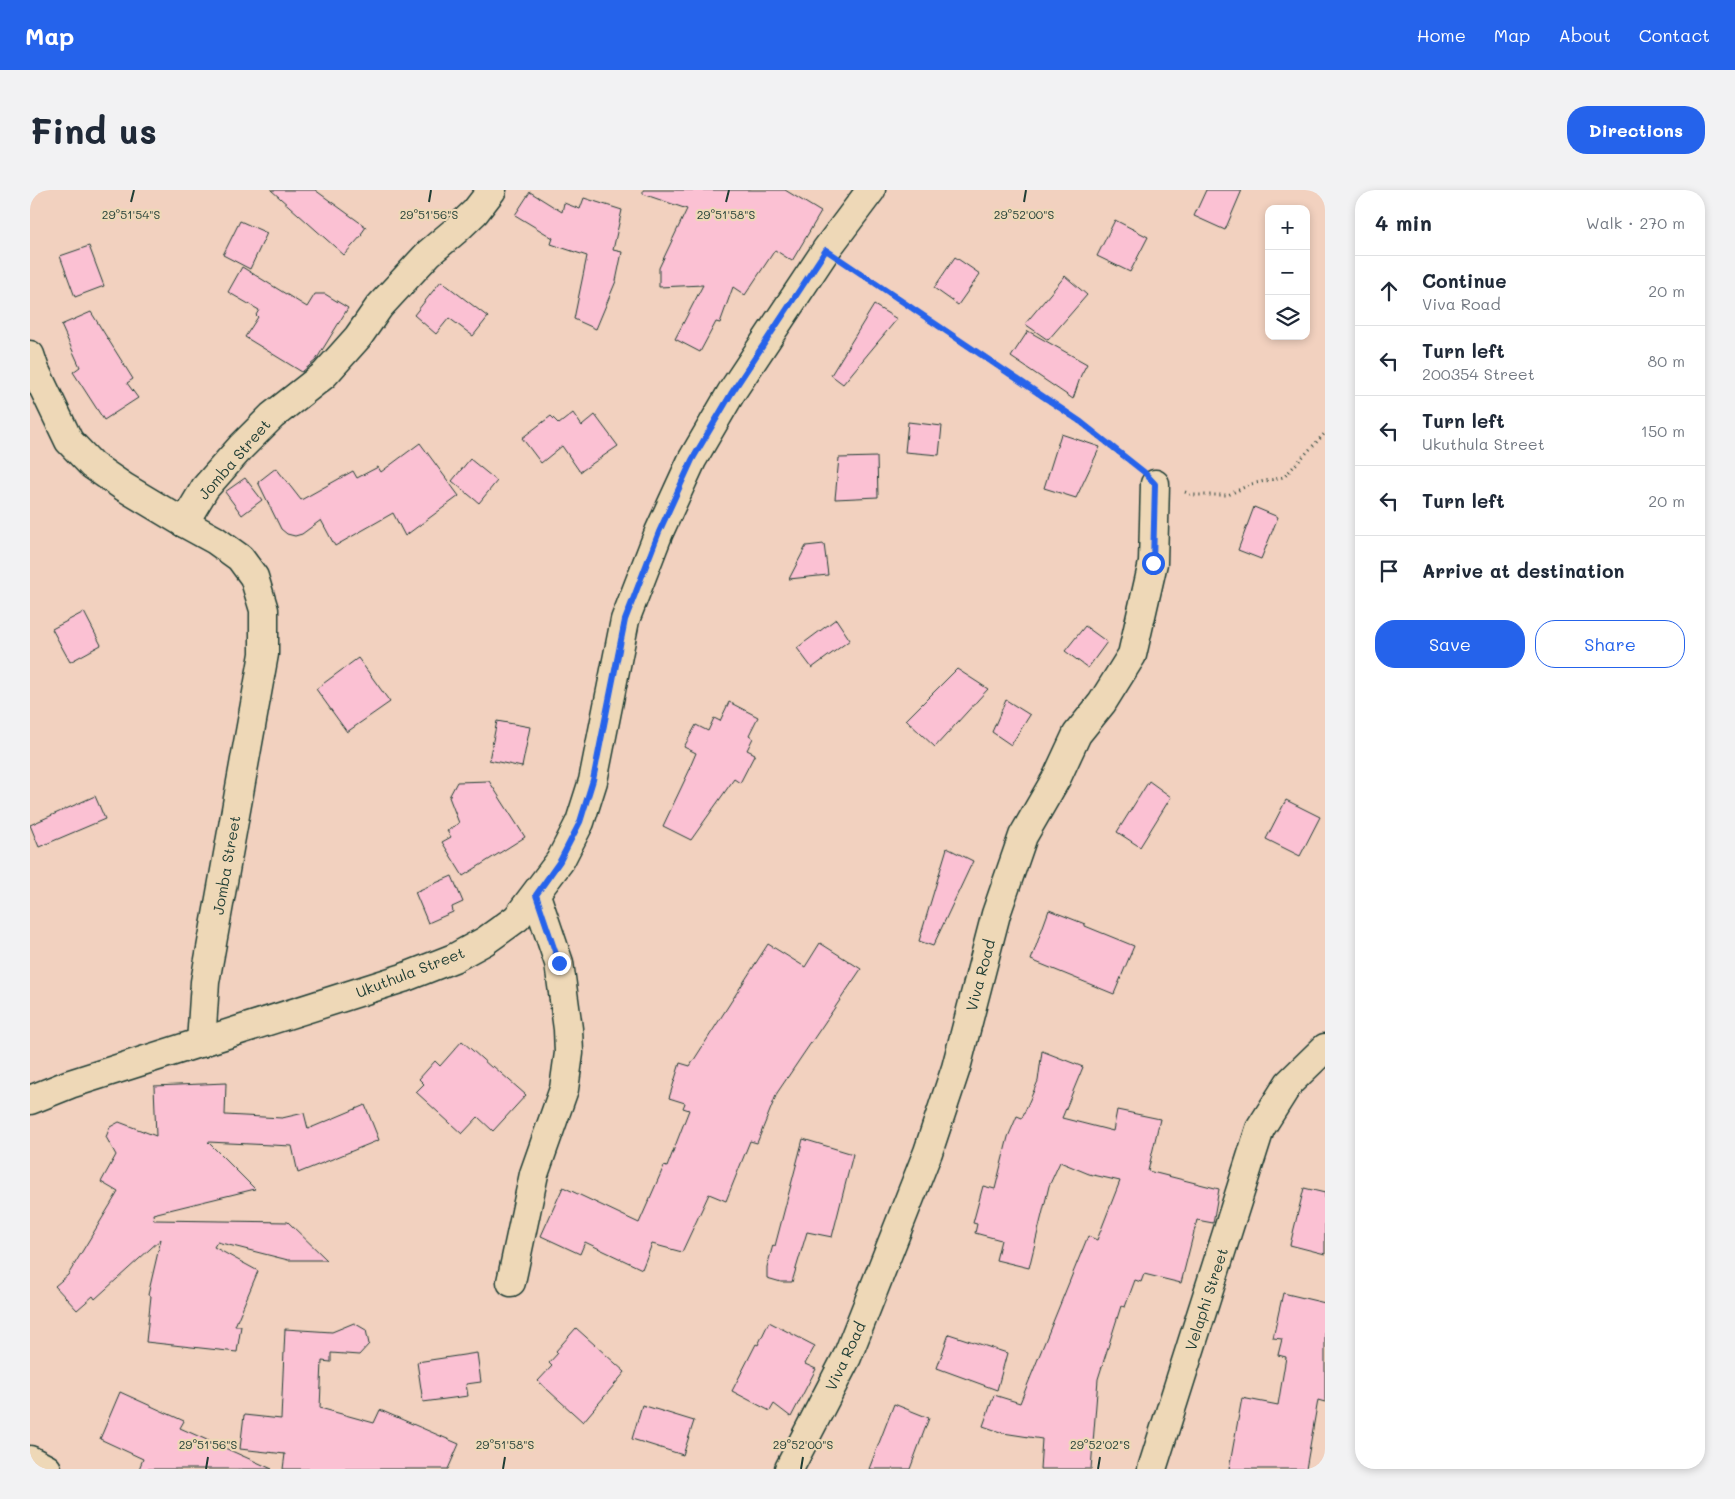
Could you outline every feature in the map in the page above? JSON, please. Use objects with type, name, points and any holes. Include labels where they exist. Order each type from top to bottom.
[{"type":"street","name":"Jomba Street","points":[[200,1043],[205,982],[264,654],[264,610],[254,577],[240,558],[215,540],[184,523],[205,488],[241,447],[272,416],[324,375],[358,337],[379,307],[429,253],[455,232],[475,212],[492,190]]},
{"type":"street","name":"Ukuthula Street","points":[[30,1100],[70,1084],[403,978],[454,958],[485,941],[517,918],[560,861],[580,822],[593,780],[625,620],[659,532],[692,460],[731,394],[826,250],[871,190]]},
{"type":"street","points":[[30,355],[69,441],[92,465],[184,523]]},
{"type":"street","name":"Viva Road","points":[[789,1469],[847,1357],[928,1152],[956,1068],[996,914],[1023,836],[1057,777],[1077,734],[1102,703],[1132,655],[1153,563],[1155,484]]},
{"type":"street","points":[[511,1282],[534,1174],[564,1089],[569,1054],[568,1029],[559,963],[536,895]]},
{"type":"street","name":"Velaphi Street","points":[[1152,1469],[1260,1129],[1289,1083],[1325,1048]]},
{"type":"street","points":[[30,1460],[47,1469]]},
{"type":"path","points":[[826,250],[1081,422],[1144,472],[1155,484],[1193,495],[1228,495],[1251,484],[1284,477],[1325,433]]},
{"type":"building","points":[[271,190],[315,190],[366,227],[362,235],[344,255]]},
{"type":"building","points":[[643,190],[785,190],[821,212],[792,261],[775,250],[745,295],[733,287],[720,323],[716,322],[700,352],[675,339],[703,285],[659,287],[659,268],[687,209],[643,194]]},
{"type":"building","points":[[1206,190],[1242,190],[1225,230],[1194,216]]},
{"type":"building","points":[[530,192],[562,212],[564,203],[580,209],[584,198],[622,210],[613,250],[622,252],[616,281],[596,329],[574,319],[587,256],[551,244],[553,238],[515,215]]},
{"type":"building","points":[[1115,220],[1148,237],[1130,272],[1097,256]]},
{"type":"building","points":[[240,221],[267,233],[250,269],[223,255]]},
{"type":"building","points":[[89,246],[104,286],[75,297],[60,256]]},
{"type":"building","points":[[955,257],[980,274],[958,305],[934,288]]},
{"type":"building","points":[[242,267],[307,307],[315,294],[325,294],[348,308],[316,360],[302,372],[245,337],[258,317],[256,315],[259,310],[228,292]]},
{"type":"building","points":[[1065,276],[1087,295],[1048,340],[1025,324]]},
{"type":"building","points":[[441,281],[488,317],[473,336],[449,318],[436,334],[414,315]]},
{"type":"building","points":[[874,305],[897,319],[843,384],[831,375]]},
{"type":"building","points":[[91,312],[133,379],[127,383],[138,398],[104,420],[73,372],[80,367],[61,325]]},
{"type":"building","points":[[1028,331],[1087,364],[1073,399],[1011,357]]},
{"type":"building","points":[[573,413],[582,426],[595,415],[618,446],[580,472],[562,446],[541,463],[522,438],[551,416],[559,424]]},
{"type":"building","points":[[908,422],[942,426],[939,455],[905,452]]},
{"type":"building","points":[[1061,434],[1100,447],[1076,498],[1044,488]]},
{"type":"building","points":[[420,443],[459,496],[405,536],[393,513],[335,546],[321,520],[302,534],[295,536],[287,534],[281,529],[258,482],[276,468],[301,500],[353,471],[357,478],[378,467],[381,472]]},
{"type":"building","points":[[877,457],[878,497],[835,499],[839,458]]},
{"type":"building","points":[[470,459],[497,481],[479,503],[452,481]]},
{"type":"building","points":[[245,478],[262,500],[242,515],[225,492]]},
{"type":"building","points":[[1254,507],[1278,517],[1261,559],[1238,550]]},
{"type":"building","points":[[824,544],[828,575],[789,579],[806,546]]},
{"type":"building","points":[[84,612],[101,645],[70,662],[52,629]]},
{"type":"building","points":[[836,619],[850,640],[812,668],[797,648]]},
{"type":"building","points":[[1085,626],[1107,642],[1088,668],[1065,651]]},
{"type":"building","points":[[358,658],[390,702],[347,732],[316,689]]},
{"type":"building","points":[[957,669],[988,689],[935,747],[906,720]]},
{"type":"building","points":[[1006,700],[1030,715],[1011,745],[992,732]]},
{"type":"building","points":[[729,702],[758,717],[749,735],[753,738],[747,750],[755,754],[740,783],[734,779],[691,840],[663,826],[696,753],[684,747],[696,725],[708,731],[714,718],[720,721]]},
{"type":"building","points":[[497,721],[530,727],[522,767],[489,760]]},
{"type":"building","points":[[489,781],[525,837],[463,876],[442,842],[451,837],[447,831],[459,823],[449,797],[457,782]]},
{"type":"building","points":[[1149,781],[1171,797],[1140,847],[1117,832]]},
{"type":"building","points":[[95,796],[105,819],[39,847],[30,825]]},
{"type":"building","points":[[1286,800],[1320,817],[1300,856],[1266,839]]},
{"type":"building","points":[[947,848],[973,861],[933,946],[919,941]]},
{"type":"building","points":[[452,876],[463,902],[452,907],[453,912],[428,923],[415,892]]},
{"type":"building","points":[[1049,910],[1134,946],[1114,994],[1031,960]]},
{"type":"building","points":[[820,943],[861,969],[777,1093],[757,1143],[750,1141],[726,1201],[709,1194],[682,1252],[652,1244],[642,1269],[585,1242],[580,1254],[541,1236],[563,1187],[639,1223],[664,1166],[667,1167],[689,1110],[683,1108],[685,1103],[669,1098],[680,1063],[690,1066],[768,944],[805,967]]},
{"type":"building","points":[[462,1041],[526,1095],[493,1131],[478,1117],[462,1134],[416,1092],[424,1084],[419,1079],[435,1061],[440,1066]]},
{"type":"building","points":[[1042,1051],[1083,1067],[1062,1118],[1113,1131],[1117,1110],[1160,1119],[1148,1171],[1219,1189],[1213,1223],[1197,1220],[1181,1283],[1144,1274],[1141,1282],[1135,1280],[1125,1307],[1121,1306],[1098,1379],[1091,1469],[1040,1469],[1042,1439],[1003,1433],[983,1426],[994,1395],[1020,1403],[1088,1236],[1097,1240],[1120,1181],[1089,1174],[1060,1162],[1049,1186],[1029,1268],[996,1260],[1001,1240],[975,1233],[977,1224],[973,1223],[983,1186],[995,1189],[1008,1137],[1017,1116],[1022,1118],[1038,1081]]},
{"type":"building","points":[[226,1083],[225,1115],[282,1118],[304,1113],[308,1129],[365,1105],[379,1140],[298,1173],[292,1146],[208,1142],[255,1189],[153,1214],[154,1220],[288,1222],[327,1260],[288,1260],[217,1242],[214,1247],[258,1271],[235,1326],[241,1326],[237,1352],[146,1342],[151,1296],[148,1295],[161,1239],[95,1299],[93,1296],[77,1310],[55,1286],[68,1275],[118,1192],[101,1182],[116,1155],[106,1137],[110,1127],[119,1122],[156,1136],[154,1086]]},
{"type":"building","points":[[803,1139],[853,1154],[832,1237],[807,1232],[792,1282],[781,1282],[767,1278],[767,1267],[773,1245],[775,1246]]},
{"type":"building","points":[[1304,1188],[1325,1193],[1325,1254],[1290,1245]]},
{"type":"building","points":[[1283,1293],[1325,1303],[1325,1402],[1318,1400],[1306,1469],[1229,1469],[1242,1398],[1278,1405],[1286,1357],[1278,1355],[1282,1339],[1273,1338]]},
{"type":"building","points":[[769,1322],[815,1346],[805,1364],[816,1369],[791,1417],[774,1404],[770,1411],[732,1391]]},
{"type":"building","points":[[354,1323],[366,1330],[369,1344],[359,1355],[331,1353],[331,1362],[322,1361],[320,1408],[374,1423],[380,1410],[459,1444],[448,1469],[283,1469],[285,1454],[240,1449],[244,1415],[281,1419],[285,1329],[332,1332]]},
{"type":"building","points":[[576,1328],[625,1372],[583,1422],[538,1381],[552,1366],[549,1363],[558,1353],[556,1351]]},
{"type":"building","points":[[949,1334],[1007,1353],[997,1390],[937,1368]]},
{"type":"building","points":[[477,1353],[481,1382],[466,1384],[468,1396],[423,1402],[417,1362]]},
{"type":"building","points":[[120,1392],[184,1421],[180,1428],[272,1469],[139,1469],[143,1459],[100,1439]]},
{"type":"building","points":[[894,1404],[929,1418],[910,1469],[869,1469]]},
{"type":"building","points":[[642,1405],[694,1421],[683,1455],[632,1439]]},
{"type":"route","points":[[559,963],[536,895],[560,861],[580,822],[593,780],[625,620],[640,579],[692,460],[731,394],[826,250],[1081,422],[1144,472],[1155,484],[1153,563]]}]
